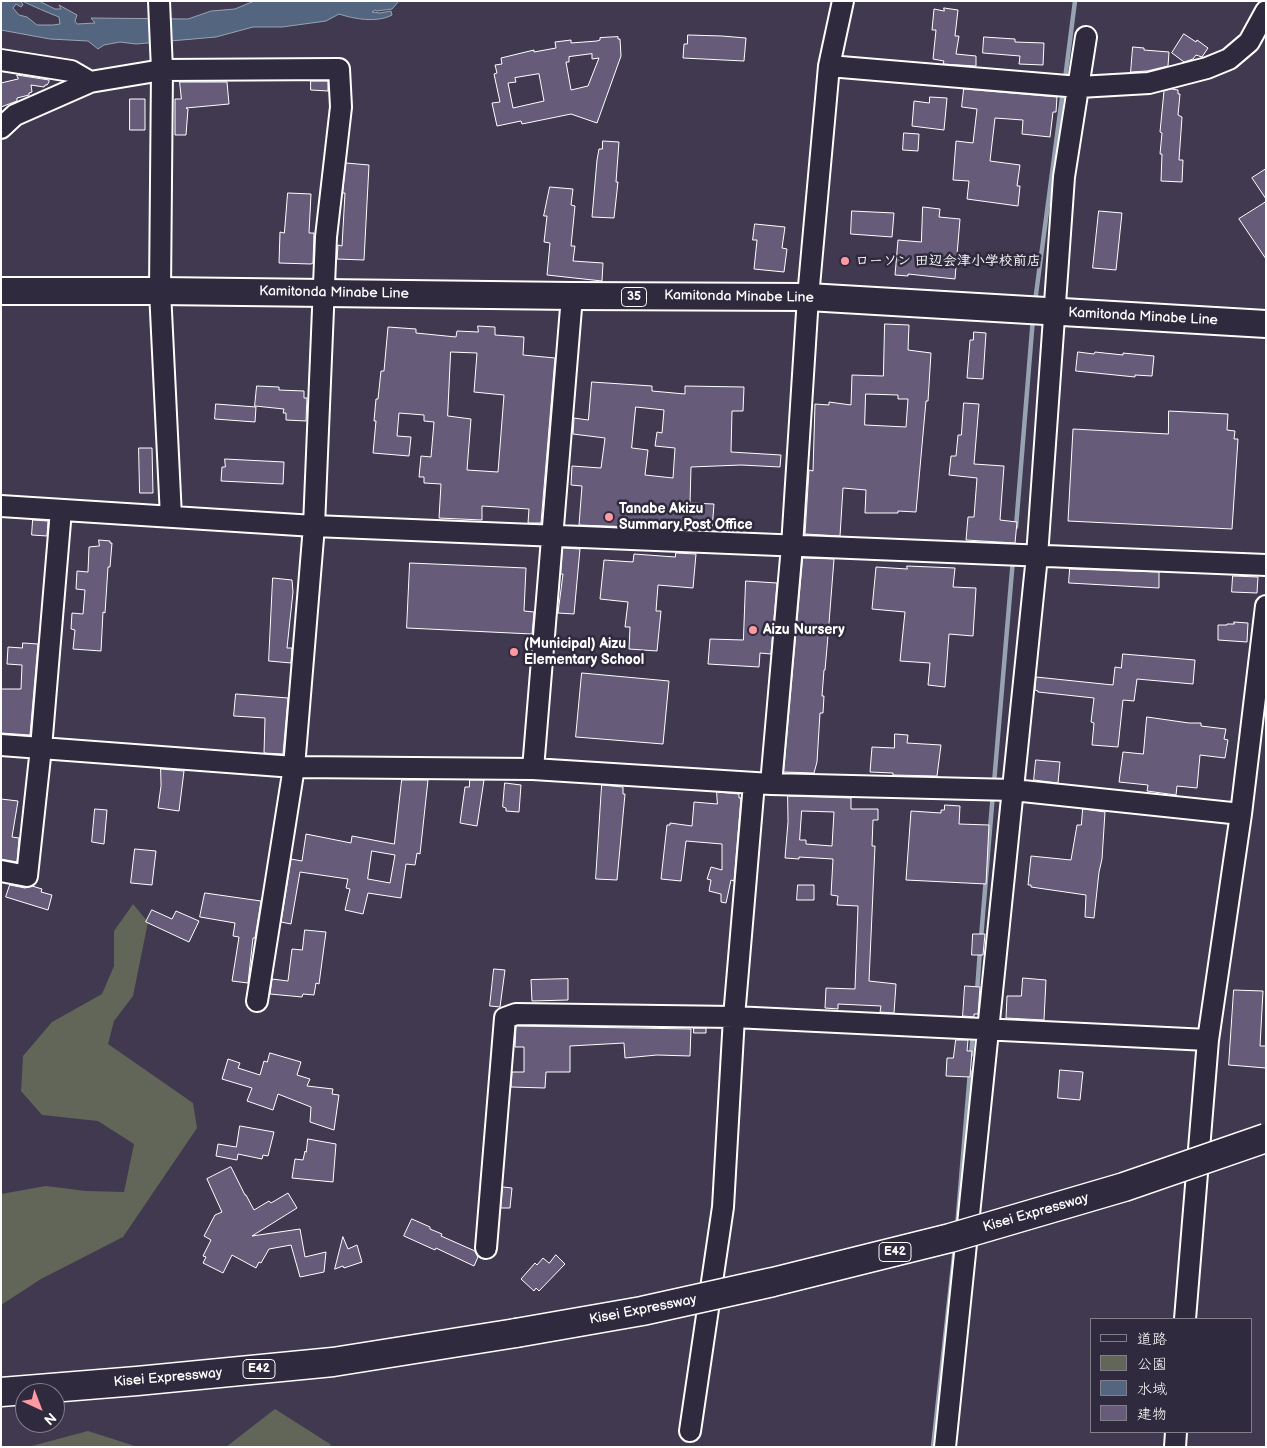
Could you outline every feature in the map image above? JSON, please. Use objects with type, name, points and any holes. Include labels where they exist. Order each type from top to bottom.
[{"type":"highway","name":"Kisei Expressway","points":[[1,1392],[333,1362],[516,1334],[642,1312],[950,1238],[1124,1187],[1266,1138]]},
{"type":"main road","name":"Kamitonda Minabe Line","points":[[1,291],[808,297],[1266,324]]},
{"type":"street","points":[[160,1],[162,70],[160,291],[171,518]]},
{"type":"street","points":[[690,1431],[723,1207],[734,1017],[792,546],[808,297],[829,66],[843,1]]},
{"type":"street","points":[[829,66],[1079,87],[1149,83],[1207,68],[1228,59],[1249,42],[1266,12]]},
{"type":"street","points":[[945,1447],[1037,556],[1064,177],[1086,37]]},
{"type":"street","points":[[1,60],[71,71],[90,82]]},
{"type":"street","points":[[1,128],[15,116],[90,82],[162,70],[339,69],[341,107],[326,237],[314,526],[294,767],[257,1001]]},
{"type":"street","points":[[533,769],[572,296]]},
{"type":"street","points":[[1,506],[314,526],[1266,565]]},
{"type":"street","points":[[1,872],[27,876],[42,748],[61,510]]},
{"type":"street","points":[[1185,1318],[1208,1040],[1241,814],[1266,606]]},
{"type":"street","points":[[1,746],[294,767],[533,769],[762,783],[1013,790],[1241,814]]},
{"type":"street","points":[[486,1248],[505,1018],[516,1014],[734,1017],[1208,1040]]},
{"type":"street","points":[[1175,1447],[1176,1433]]},
{"type":"green space","points":[[133,904],[148,922],[133,996],[114,1021],[108,1044],[193,1103],[197,1128],[123,1237],[41,1279],[1,1305],[1,1194],[46,1186],[86,1191],[124,1192],[134,1144],[98,1121],[42,1115],[21,1091],[23,1056],[52,1022],[102,994],[114,966],[114,931]]},
{"type":"green space","points":[[275,1409],[330,1444],[331,1447],[226,1447]]},
{"type":"green space","points":[[88,1431],[138,1447],[28,1447]]},
{"type":"water","points":[[1,1],[21,1],[23,5],[21,7],[16,4],[13,8],[19,15],[27,17],[37,25],[53,25],[60,24],[59,17],[22,1],[39,1],[55,9],[61,9],[59,5],[77,15],[75,21],[77,24],[95,23],[91,18],[188,19],[211,11],[235,9],[254,1],[399,1],[392,9],[375,10],[372,12],[391,11],[392,15],[380,19],[358,19],[339,14],[326,21],[282,27],[253,27],[216,37],[136,44],[120,42],[104,45],[98,49],[88,41],[50,39],[1,30]]},
{"type":"building","points":[[944,8],[958,10],[955,36],[959,36],[956,54],[976,56],[976,66],[943,64],[944,61],[933,59],[936,30],[932,30],[934,9],[944,11]]},
{"type":"building","points":[[1184,34],[1208,48],[1202,57],[1196,55],[1193,59],[1184,62],[1172,53]]},
{"type":"building","points":[[688,35],[746,38],[744,61],[683,58],[684,44],[687,44]]},
{"type":"building","points":[[618,37],[620,39],[621,56],[597,123],[571,114],[522,124],[521,121],[497,126],[492,103],[500,102],[494,74],[497,73],[495,65],[502,64],[501,58],[534,50],[534,52],[556,48],[555,42],[571,40],[571,43],[597,41],[600,38]],"holes":[[[592,54],[592,59],[599,58],[588,86],[571,90],[566,62],[569,62],[569,57]],[[539,74],[544,101],[513,108],[508,83],[516,82],[515,78]]]},
{"type":"building","points":[[984,37],[1015,39],[1015,42],[1044,43],[1043,65],[1019,64],[1020,56],[983,53]]},
{"type":"building","points":[[1133,47],[1169,52],[1168,66],[1147,71],[1131,72]]},
{"type":"building","points":[[17,75],[49,80],[49,82],[44,87],[31,85],[32,92],[29,95],[17,98],[17,101],[1,107],[1,83],[18,79]]},
{"type":"building","points":[[311,81],[328,81],[328,91],[311,90]]},
{"type":"building","points":[[180,82],[227,82],[229,104],[186,108],[188,109],[186,135],[175,135],[175,99],[181,99]]},
{"type":"building","points":[[964,89],[1057,97],[1056,112],[1053,112],[1050,137],[1022,134],[1023,120],[995,118],[990,161],[1020,165],[1017,186],[1020,186],[1018,206],[967,199],[969,181],[953,180],[956,141],[973,143],[977,109],[962,107]]},
{"type":"building","points":[[1178,90],[1178,94],[1180,94],[1178,115],[1182,117],[1179,160],[1183,160],[1182,182],[1161,181],[1162,154],[1160,154],[1162,133],[1160,132],[1164,91]]},
{"type":"building","points":[[930,97],[947,98],[944,130],[912,126],[914,101],[929,103]]},
{"type":"building","points":[[130,99],[145,99],[145,130],[130,130]]},
{"type":"building","points":[[904,133],[919,134],[918,151],[903,150]]},
{"type":"building","points":[[603,141],[619,142],[616,182],[618,182],[614,218],[592,217],[597,160]]},
{"type":"building","points":[[346,163],[369,165],[364,260],[337,259],[338,245],[342,246],[345,193],[343,193]]},
{"type":"building","points":[[1266,169],[1266,199],[1252,178]]},
{"type":"building","points":[[550,187],[573,189],[571,205],[575,206],[571,246],[575,246],[573,261],[603,263],[602,281],[547,275],[550,243],[544,242],[547,216],[544,216]]},
{"type":"building","points":[[288,193],[311,194],[309,233],[314,233],[313,263],[311,264],[279,263],[280,232],[284,233]]},
{"type":"building","points":[[1266,202],[1266,259],[1239,219]]},
{"type":"building","points":[[923,207],[940,209],[939,217],[960,219],[955,279],[908,274],[908,276],[895,275],[898,240],[921,242]]},
{"type":"building","points":[[852,211],[894,213],[892,237],[851,234]]},
{"type":"building","points":[[1099,211],[1122,213],[1116,270],[1093,268]]},
{"type":"building","points":[[755,224],[785,227],[782,248],[787,249],[784,272],[754,269],[757,240],[753,240]]},
{"type":"building","points":[[885,324],[909,325],[908,350],[931,353],[928,401],[926,401],[916,512],[865,513],[866,490],[843,488],[840,536],[805,534],[809,470],[813,471],[815,404],[829,405],[829,402],[851,405],[852,375],[883,376]],"holes":[[[866,394],[898,395],[898,399],[908,399],[906,427],[865,425]]]},
{"type":"building","points":[[478,326],[495,327],[495,335],[524,337],[523,355],[555,358],[541,523],[528,523],[529,509],[482,506],[482,520],[439,518],[441,484],[424,483],[424,477],[419,477],[421,456],[431,457],[434,422],[424,421],[424,415],[399,413],[397,436],[411,437],[409,456],[373,453],[376,399],[378,399],[381,371],[384,371],[388,327],[416,329],[416,333],[456,337],[457,331],[478,332]],"holes":[[[451,352],[477,353],[474,392],[504,395],[498,472],[467,470],[471,419],[448,416]]]},
{"type":"building","points":[[974,332],[986,333],[983,379],[967,378],[970,340],[973,340]]},
{"type":"building","points":[[1078,352],[1154,356],[1152,376],[1135,375],[1135,377],[1076,371]]},
{"type":"building","points":[[592,382],[652,386],[652,391],[685,394],[685,386],[744,387],[743,411],[732,411],[731,452],[781,455],[780,467],[741,465],[691,467],[690,503],[714,504],[712,530],[579,525],[582,486],[571,485],[572,466],[601,468],[605,438],[573,434],[574,418],[588,420]],"holes":[[[636,407],[664,410],[662,433],[657,432],[655,446],[675,448],[673,478],[645,475],[648,450],[632,448]]]},
{"type":"building","points":[[257,386],[279,387],[279,390],[304,391],[304,398],[307,398],[306,421],[286,420],[286,413],[283,413],[284,409],[255,406]]},
{"type":"building","points":[[964,403],[979,404],[974,464],[1004,466],[1000,520],[1017,522],[1015,543],[966,540],[968,517],[974,517],[977,478],[949,475],[951,456],[956,456],[958,435],[961,435]]},
{"type":"building","points":[[216,404],[256,407],[255,422],[215,419]]},
{"type":"building","points":[[1169,411],[1228,414],[1227,430],[1235,431],[1234,439],[1238,439],[1232,529],[1068,521],[1073,429],[1168,434]]},
{"type":"building","points":[[139,448],[152,448],[153,493],[140,493]]},
{"type":"building","points":[[225,459],[284,462],[283,484],[221,481],[222,467],[225,467]]},
{"type":"building","points":[[33,520],[48,521],[47,536],[32,535]]},
{"type":"building","points":[[99,540],[112,543],[110,567],[108,567],[105,613],[103,612],[101,651],[73,649],[75,630],[71,629],[72,613],[83,614],[85,590],[76,589],[77,571],[88,572],[89,547],[99,546]]},
{"type":"building","points":[[563,548],[580,549],[574,614],[558,613],[563,574],[561,574]]},
{"type":"building","points":[[676,553],[696,554],[693,588],[658,585],[656,611],[661,611],[657,651],[629,649],[630,627],[625,627],[628,602],[600,599],[604,560],[633,562],[634,554],[675,557]]},
{"type":"building","points":[[803,558],[834,559],[822,696],[824,696],[823,713],[820,713],[817,762],[814,773],[784,772]]},
{"type":"building","points":[[410,563],[526,568],[524,611],[534,612],[532,634],[407,628]]},
{"type":"building","points":[[907,566],[955,568],[953,587],[976,588],[973,636],[949,634],[945,687],[928,685],[930,663],[900,661],[905,612],[872,609],[876,567],[907,569]]},
{"type":"building","points":[[1070,569],[1159,572],[1159,588],[1069,583]]},
{"type":"building","points":[[1233,576],[1258,577],[1257,593],[1232,592]]},
{"type":"building","points":[[273,578],[292,580],[293,592],[287,648],[292,648],[291,663],[269,661]]},
{"type":"building","points":[[746,581],[777,583],[771,654],[760,653],[759,667],[708,664],[710,639],[743,640]]},
{"type":"building","points":[[1234,622],[1248,623],[1247,642],[1218,640],[1218,625],[1234,624]]},
{"type":"building","points":[[23,643],[38,644],[30,735],[1,733],[1,689],[21,689],[22,665],[7,664],[8,647],[22,648]]},
{"type":"building","points":[[1123,654],[1195,660],[1193,684],[1137,679],[1134,701],[1123,700],[1118,747],[1092,745],[1094,723],[1091,722],[1094,698],[1038,692],[1035,690],[1036,677],[1113,685],[1115,667],[1121,668]]},
{"type":"building","points":[[582,673],[669,681],[663,744],[576,737]]},
{"type":"building","points":[[236,694],[288,698],[283,754],[264,753],[265,718],[234,716]]},
{"type":"building","points":[[1147,717],[1201,723],[1201,726],[1226,729],[1224,739],[1228,740],[1225,758],[1200,755],[1197,788],[1177,786],[1176,795],[1147,791],[1148,785],[1119,782],[1123,752],[1143,754]]},
{"type":"building","points":[[895,734],[908,735],[907,743],[941,745],[937,776],[893,775],[893,773],[870,772],[872,747],[894,748]]},
{"type":"building","points":[[1036,760],[1060,762],[1058,783],[1034,780]]},
{"type":"building","points":[[161,769],[184,771],[179,811],[158,808]]},
{"type":"building","points":[[402,780],[428,780],[420,854],[417,853],[415,865],[406,864],[401,898],[368,893],[363,914],[345,910],[350,889],[346,888],[348,879],[300,872],[291,924],[281,922],[291,859],[302,861],[306,834],[351,843],[352,836],[394,844]],"holes":[[[372,851],[395,855],[390,883],[368,879]]]},
{"type":"building","points":[[470,780],[484,780],[477,826],[460,823],[465,787],[469,787]]},
{"type":"building","points":[[505,783],[521,785],[519,812],[506,811],[506,808],[503,807]]},
{"type":"building","points":[[602,785],[623,787],[623,794],[625,794],[617,880],[596,879]]},
{"type":"building","points":[[717,792],[739,794],[739,798],[741,798],[734,881],[731,880],[726,903],[721,902],[721,894],[709,891],[711,880],[707,879],[711,867],[722,870],[722,844],[686,841],[681,881],[661,879],[667,825],[670,825],[670,823],[692,826],[694,802],[717,804]]},
{"type":"building","points":[[788,796],[851,798],[851,809],[878,809],[878,820],[873,820],[872,846],[875,846],[869,981],[896,984],[894,1013],[880,1012],[881,1006],[838,1004],[838,1009],[825,1008],[826,988],[855,989],[858,906],[837,905],[838,896],[831,895],[833,859],[785,858]],"holes":[[[802,811],[834,812],[832,846],[806,844],[806,840],[800,840]]]},
{"type":"building","points":[[1,799],[18,801],[12,837],[19,838],[17,862],[1,859]]},
{"type":"building","points":[[945,805],[960,806],[959,824],[989,825],[986,884],[906,880],[911,811],[941,813]]},
{"type":"building","points":[[95,809],[107,810],[104,844],[92,842]]},
{"type":"building","points":[[1083,809],[1105,812],[1102,859],[1094,918],[1085,917],[1086,895],[1028,885],[1031,856],[1071,860],[1077,825],[1081,825]]},
{"type":"building","points":[[135,849],[156,851],[152,885],[131,883]]},
{"type":"building","points":[[10,885],[25,888],[32,886],[42,889],[41,892],[52,895],[48,910],[6,897]]},
{"type":"building","points":[[798,885],[814,885],[814,900],[797,900]]},
{"type":"building","points":[[205,893],[261,901],[255,938],[253,938],[248,983],[232,981],[239,937],[233,936],[235,923],[200,917]]},
{"type":"building","points":[[152,910],[172,919],[176,911],[199,921],[189,942],[146,922]]},
{"type":"building","points":[[305,930],[326,932],[319,984],[316,983],[314,995],[303,994],[302,997],[270,994],[272,979],[288,981],[292,949],[302,950]]},
{"type":"building","points":[[973,934],[985,934],[983,955],[972,955]]},
{"type":"building","points":[[494,969],[505,970],[500,1007],[490,1006]]},
{"type":"building","points":[[1023,978],[1046,980],[1044,1020],[1006,1018],[1007,996],[1021,996]]},
{"type":"building","points":[[568,979],[568,1000],[532,1001],[531,980]]},
{"type":"building","points":[[965,986],[980,987],[978,1014],[974,1014],[974,1017],[963,1016]]},
{"type":"building","points":[[1234,990],[1263,991],[1260,1046],[1266,1046],[1266,1068],[1229,1065]]},
{"type":"building","points":[[516,1027],[691,1029],[690,1056],[657,1055],[625,1058],[624,1043],[570,1046],[570,1072],[546,1072],[545,1088],[511,1087],[512,1072],[524,1072],[524,1047],[515,1047]]},
{"type":"building","points":[[694,1028],[706,1028],[706,1033],[694,1033]]},
{"type":"building","points":[[956,1040],[968,1040],[967,1051],[972,1051],[970,1077],[946,1076],[947,1058],[953,1058]]},
{"type":"building","points":[[270,1053],[301,1062],[297,1075],[310,1079],[307,1086],[333,1089],[332,1094],[339,1095],[334,1130],[310,1122],[311,1107],[278,1094],[273,1110],[247,1101],[252,1088],[222,1079],[228,1059],[240,1063],[238,1068],[260,1075],[264,1061],[267,1062]]},
{"type":"building","points":[[1060,1070],[1083,1072],[1080,1100],[1058,1098]]},
{"type":"building","points":[[240,1126],[274,1132],[268,1156],[263,1155],[262,1159],[238,1154],[237,1160],[216,1156],[218,1144],[236,1147]]},
{"type":"building","points":[[308,1139],[336,1144],[333,1182],[292,1178],[295,1159],[303,1160]]},
{"type":"building","points":[[231,1167],[254,1210],[288,1193],[297,1208],[252,1236],[300,1229],[305,1257],[326,1252],[324,1272],[300,1277],[291,1245],[269,1249],[256,1268],[232,1255],[223,1273],[203,1263],[206,1257],[203,1256],[211,1240],[204,1236],[215,1215],[222,1212],[207,1179]]},
{"type":"building","points":[[503,1187],[512,1188],[510,1208],[501,1208]]},
{"type":"building","points":[[412,1219],[442,1234],[441,1236],[475,1251],[478,1257],[474,1266],[436,1248],[435,1250],[404,1236]]},
{"type":"building","points":[[343,1237],[348,1249],[357,1245],[362,1262],[335,1269]]},
{"type":"building","points":[[556,1255],[565,1264],[539,1291],[536,1288],[534,1291],[521,1279],[535,1263],[537,1265],[543,1258],[549,1263]]},
{"type":"waterway","points":[[1065,79],[1075,1]]},
{"type":"waterway","points":[[1035,302],[1063,90]]},
{"type":"waterway","points":[[1016,527],[1033,318]]},
{"type":"waterway","points":[[994,783],[1013,559]]},
{"type":"waterway","points":[[981,938],[993,793]]},
{"type":"waterway","points":[[977,992],[980,950]]},
{"type":"waterway","points":[[971,1055],[973,1033]]},
{"type":"waterway","points":[[957,1227],[970,1072]]},
{"type":"waterway","points":[[933,1447],[955,1247]]},
{"type":"place","name":"ローソン 田辺会津小学校前店","points":[[845,261]]},
{"type":"place","name":"Tanabe Akizu Summary Post Office","points":[[609,517]]},
{"type":"place","name":"Aizu Nursery","points":[[753,630]]},
{"type":"place","name":"(Municipal) Aizu Elementary School","points":[[514,652]]}]
